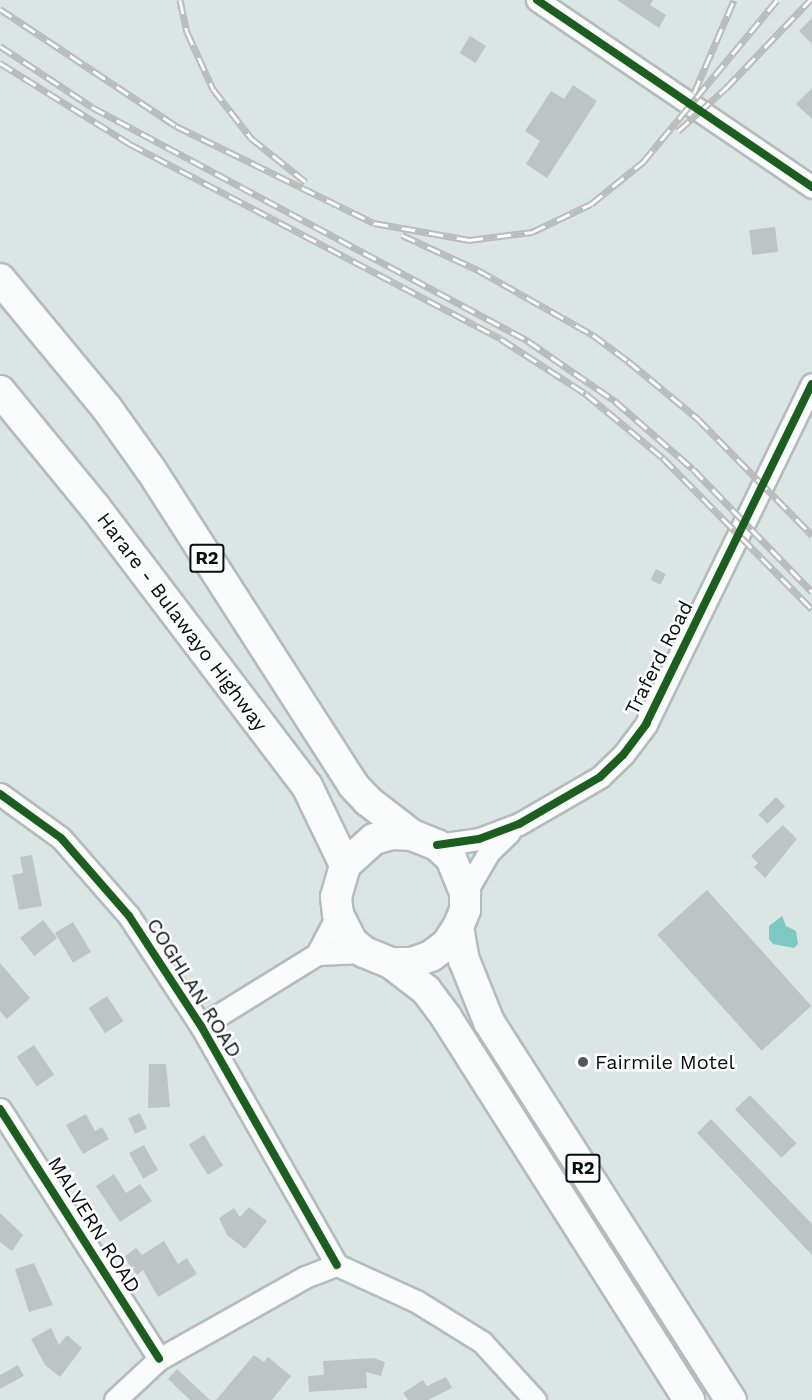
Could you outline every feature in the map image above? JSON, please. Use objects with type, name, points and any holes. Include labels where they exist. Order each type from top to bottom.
[{"type":"highway","name":"R2","points":[[0,279],[106,407],[151,470],[353,785],[368,801],[451,858],[465,893],[465,910],[458,927],[447,944],[430,956],[412,963],[391,963]]},
{"type":"highway","name":"Harare - Bulawayo Highway","points":[[0,391],[95,507],[307,786],[345,865]]},
{"type":"highway","points":[[338,914],[336,897],[345,865],[374,839],[424,840]]},
{"type":"highway","name":"R2","points":[[338,914],[348,935],[364,952],[391,963],[426,990],[446,1017],[689,1400]]},
{"type":"highway","name":"R2","points":[[458,927],[472,988],[489,1022],[731,1400]]},
{"type":"street","points":[[537,0],[812,187]]},
{"type":"street","name":"Traferd Road","points":[[424,840],[479,839],[519,824],[600,777],[623,755],[646,724],[812,384]]},
{"type":"street","name":"COGHLAN ROAD","points":[[0,794],[60,838],[129,916],[201,1026],[337,1265]]},
{"type":"street","name":"Traferd Road","points":[[465,893],[489,852],[519,824]]},
{"type":"street","points":[[317,954],[338,914]]},
{"type":"street","points":[[201,1026],[317,954],[364,952]]},
{"type":"street","name":"MALVERN ROAD","points":[[0,1108],[159,1359]]},
{"type":"street","points":[[115,1400],[159,1359],[305,1277],[337,1265],[416,1301],[482,1342],[535,1400]]},
{"type":"water","points":[[782,916],[786,926],[796,931],[798,944],[794,948],[773,944],[769,939],[769,926]]},
{"type":"building","points":[[617,0],[653,0],[650,5],[666,15],[659,28]]},
{"type":"building","points":[[812,18],[812,44],[799,31]]},
{"type":"building","points":[[470,36],[486,46],[476,63],[459,53]]},
{"type":"building","points":[[573,85],[597,101],[547,178],[526,164],[540,141],[525,131],[551,91],[564,99]]},
{"type":"building","points":[[812,88],[812,119],[796,104]]},
{"type":"building","points":[[775,227],[778,252],[752,255],[749,230]]},
{"type":"building","points":[[656,569],[666,574],[660,585],[651,580]]},
{"type":"building","points":[[776,797],[785,806],[768,824],[758,815]]},
{"type":"building","points":[[783,825],[797,839],[765,878],[754,867],[758,863],[751,856]]},
{"type":"building","points":[[32,855],[42,906],[19,910],[12,875],[23,873],[20,857]]},
{"type":"building","points":[[707,890],[811,1006],[762,1051],[657,935]]},
{"type":"building","points":[[43,920],[57,938],[34,956],[20,938]]},
{"type":"building","points":[[73,922],[91,952],[73,963],[55,933]]},
{"type":"building","points":[[0,963],[30,998],[7,1019],[0,1011]]},
{"type":"building","points":[[107,996],[123,1021],[105,1033],[89,1008]]},
{"type":"building","points":[[34,1045],[54,1075],[37,1087],[17,1057]]},
{"type":"building","points":[[149,1064],[166,1064],[170,1107],[148,1108]]},
{"type":"building","points":[[750,1095],[797,1143],[781,1158],[735,1110]]},
{"type":"building","points":[[140,1113],[147,1129],[135,1134],[128,1118]]},
{"type":"building","points":[[86,1114],[95,1131],[102,1127],[109,1139],[83,1154],[66,1125]]},
{"type":"building","points":[[711,1119],[812,1224],[812,1255],[697,1133]]},
{"type":"building","points":[[204,1135],[223,1166],[208,1175],[189,1145]]},
{"type":"building","points":[[144,1145],[158,1170],[143,1179],[129,1153]]},
{"type":"building","points":[[114,1174],[126,1193],[140,1184],[152,1201],[120,1222],[96,1186]]},
{"type":"building","points":[[249,1207],[267,1221],[245,1249],[227,1235],[219,1218],[234,1208],[240,1217]]},
{"type":"building","points":[[0,1213],[23,1235],[12,1251],[0,1242]]},
{"type":"building","points":[[164,1241],[178,1264],[187,1258],[197,1274],[158,1297],[143,1270],[137,1275],[124,1257],[136,1248],[142,1255]]},
{"type":"building","points":[[34,1263],[53,1305],[29,1312],[15,1269]]},
{"type":"building","points":[[51,1328],[59,1345],[67,1335],[82,1348],[60,1377],[45,1365],[31,1339]]},
{"type":"building","points":[[254,1355],[264,1362],[268,1357],[291,1376],[272,1400],[216,1400]]},
{"type":"building","points":[[374,1358],[385,1362],[381,1376],[366,1372],[367,1388],[309,1392],[308,1376],[324,1375],[323,1361]]},
{"type":"building","points":[[18,1365],[24,1376],[0,1389],[0,1375]]},
{"type":"building","points":[[177,1369],[210,1400],[190,1400],[168,1379]]},
{"type":"building","points":[[446,1377],[452,1388],[428,1400],[408,1400],[403,1393],[423,1380],[427,1386]]},
{"type":"railway","points":[[180,0],[187,32],[213,89],[251,138],[306,182]]},
{"type":"railway","points":[[694,93],[734,0]]},
{"type":"railway","points":[[0,9],[176,126],[374,223],[469,240],[532,232],[591,204],[643,162],[777,0]]},
{"type":"railway","points":[[678,131],[726,88],[810,0]]},
{"type":"railway","points":[[0,46],[92,107],[528,341],[615,401],[693,469],[812,592]]},
{"type":"railway","points":[[0,63],[130,144],[501,339],[586,394],[663,458],[812,609]]},
{"type":"railway","points":[[402,235],[478,270],[593,335],[698,419],[812,535]]},
{"type":"cycle path","points":[[537,0],[812,187]]},
{"type":"cycle path","points":[[437,845],[479,839],[519,824],[600,777],[623,755],[646,724],[812,384]]},
{"type":"cycle path","points":[[0,794],[61,838],[129,916],[201,1026],[337,1265]]},
{"type":"cycle path","points":[[0,1109],[159,1359]]},
{"type":"place","name":"Fairmile Motel","points":[[583,1062]]}]
